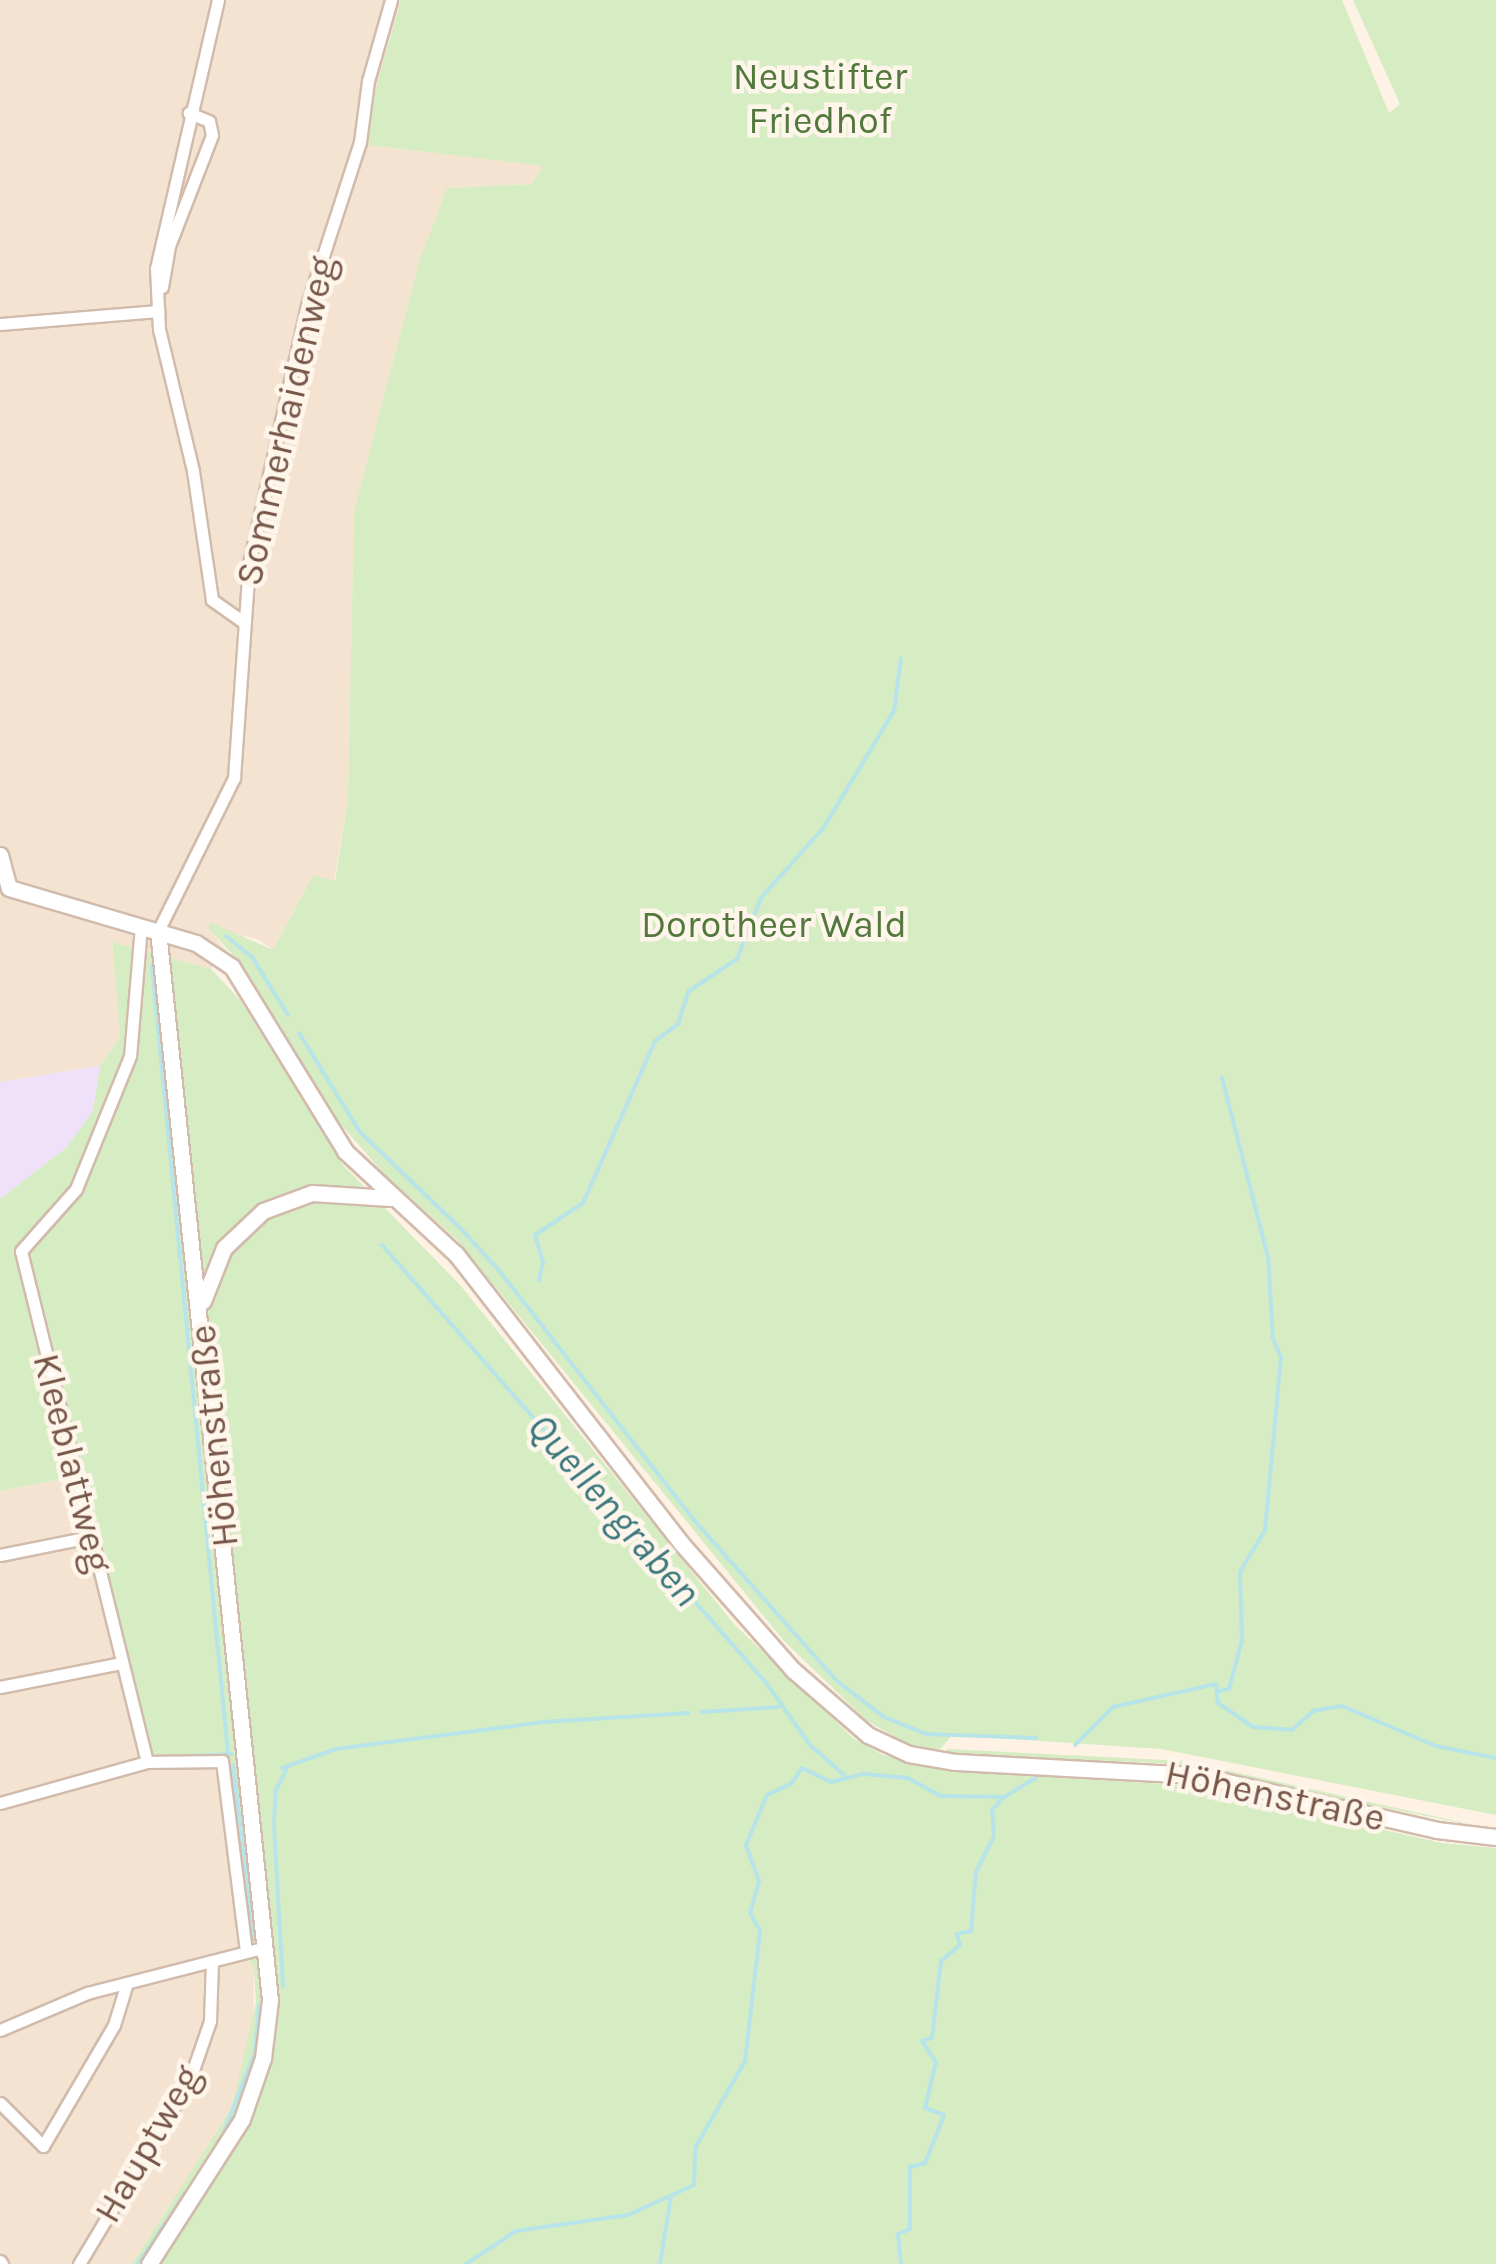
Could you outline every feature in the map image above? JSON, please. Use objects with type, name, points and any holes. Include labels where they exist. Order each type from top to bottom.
[{"type":"main road","points":[[0,855],[4,888],[206,947],[232,968],[332,1134],[392,1199]]},
{"type":"main road","points":[[158,931],[200,1310]]},
{"type":"main road","name":"Höhenstraße","points":[[149,2264],[224,2154],[250,2100],[269,2017],[266,1947],[200,1310],[224,1248],[264,1211],[312,1194],[392,1199],[474,1275],[681,1543],[835,1710],[868,1735],[910,1754],[1197,1775],[1437,1830],[1496,1837]]},
{"type":"street","points":[[218,0],[156,268],[158,312],[212,600],[223,614],[242,621]]},
{"type":"street","name":"Sommerhaidenweg","points":[[158,931],[234,778],[249,563],[308,302],[360,142],[368,81],[392,0]]},
{"type":"street","points":[[158,312],[169,246],[212,135],[209,121],[190,114]]},
{"type":"street","points":[[0,324],[158,312]]},
{"type":"street","name":"Kleeblattweg","points":[[142,926],[130,1056],[76,1189],[21,1251],[147,1762]]},
{"type":"street","points":[[0,1555],[90,1536]]},
{"type":"street","points":[[0,1687],[121,1663]]},
{"type":"street","points":[[0,1803],[147,1762],[222,1761],[246,1952]]},
{"type":"street","points":[[0,2030],[128,1983],[266,1947]]},
{"type":"street","name":"Hauptweg","points":[[78,2264],[190,2079],[210,2021],[212,1961]]},
{"type":"street","points":[[0,2103],[43,2146],[114,2026],[128,1983]]},
{"type":"shaded area","points":[[0,0],[401,0],[374,95],[368,145],[544,166],[532,184],[447,188],[419,262],[354,511],[348,798],[334,881],[313,875],[273,950],[257,939],[208,928],[225,949],[211,969],[112,943],[120,1036],[100,1066],[0,1082]]},
{"type":"shaded area","points":[[100,1066],[93,1111],[66,1148],[0,1199],[0,1082]]},
{"type":"shaded area","points":[[71,1477],[218,1774],[254,1968],[253,2037],[232,2107],[132,2264],[0,2264],[0,1491]]},
{"type":"green space","name":"Dorotheer Wald","points":[[401,0],[1342,0],[1389,113],[1400,104],[1353,0],[1496,0],[1496,1815],[1161,1749],[952,1735],[938,1752],[907,1744],[866,1720],[784,1641],[457,1240],[386,1176],[336,1119],[244,967],[208,928],[210,922],[273,950],[313,875],[335,881],[348,798],[354,511],[419,262],[447,188],[532,184],[543,166],[368,145],[374,95]]},
{"type":"green space","points":[[112,942],[211,969],[240,1000],[342,1164],[460,1285],[734,1624],[853,1738],[883,1755],[945,1771],[1183,1785],[1442,1843],[1496,1848],[1496,2264],[132,2264],[232,2107],[256,2003],[254,1968],[239,1938],[215,1765],[142,1767],[71,1477],[0,1491],[0,1199],[66,1148],[93,1111],[100,1066],[120,1036]]},
{"type":"green space","points":[[948,1749],[1184,1761],[1496,1830],[1161,1763],[943,1754]]},
{"type":"waterway","points":[[539,1280],[543,1262],[535,1235],[583,1203],[655,1041],[678,1024],[689,991],[737,959],[761,898],[824,827],[894,711],[901,658]]},
{"type":"waterway","points":[[226,936],[252,957],[288,1015]]},
{"type":"waterway","points":[[152,966],[228,1754]]},
{"type":"waterway","points":[[299,1033],[360,1132],[460,1228]]},
{"type":"waterway","points":[[1220,1691],[1229,1689],[1242,1640],[1240,1572],[1265,1530],[1281,1357],[1273,1338],[1268,1257],[1222,1078]]},
{"type":"waterway","points":[[462,1230],[495,1266]]},
{"type":"waterway","name":"Quellengraben","points":[[382,1245],[767,1684],[810,1745],[844,1775]]},
{"type":"waterway","points":[[497,1268],[693,1519],[834,1678]]},
{"type":"waterway","points":[[837,1681],[884,1717],[926,1734],[1036,1738]]},
{"type":"waterway","points":[[1075,1745],[1113,1707],[1216,1684],[1218,1703],[1253,1727],[1292,1730],[1313,1711],[1342,1706],[1436,1746],[1496,1758]]},
{"type":"waterway","points":[[701,1712],[779,1707]]},
{"type":"waterway","points":[[282,1768],[336,1749],[543,1722],[689,1713]]},
{"type":"waterway","points":[[192,1756],[232,1754]]},
{"type":"waterway","points":[[233,1765],[254,1939]]},
{"type":"waterway","points":[[466,2264],[516,2231],[628,2215],[694,2185],[695,2148],[745,2061],[760,1931],[750,1913],[759,1881],[746,1845],[767,1795],[791,1784],[802,1768],[831,1782],[864,1774],[908,1778],[941,1796],[1004,1797],[1036,1778]]},
{"type":"waterway","points":[[283,1986],[274,1823],[276,1790],[286,1770]]},
{"type":"waterway","points":[[901,2264],[898,2234],[910,2229],[910,2167],[925,2163],[944,2115],[925,2108],[936,2062],[922,2041],[932,2038],[941,1961],[960,1945],[957,1934],[971,1931],[976,1872],[994,1836],[992,1810],[1003,1798]]},
{"type":"waterway","points":[[223,2135],[255,2052],[259,2005]]},
{"type":"waterway","points":[[138,2264],[185,2193]]},
{"type":"waterway","points":[[660,2264],[671,2197]]},
{"type":"park label","name":"Neustifter Friedhof","points":[[820,98]]}]
